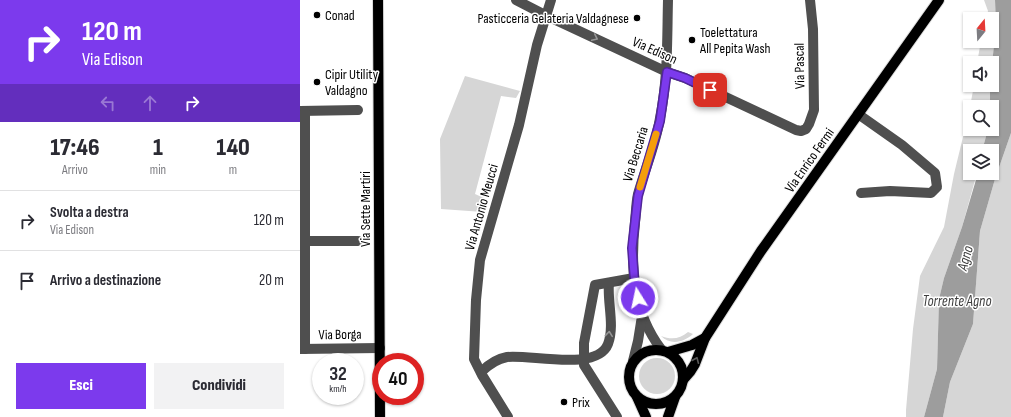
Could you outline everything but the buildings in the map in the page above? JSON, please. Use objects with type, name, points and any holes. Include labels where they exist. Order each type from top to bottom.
[{"type":"main road","name":"Via Sette Martiri","points":[[378,0],[380,417]]},
{"type":"main road","name":"Via Enrico Fermi","points":[[683,380],[695,364],[705,338],[761,251],[939,0]]},
{"type":"main road","name":"Via Enrico Fermi","points":[[665,351],[692,346],[705,338]]},
{"type":"main road","points":[[637,397],[648,403],[657,404],[666,402],[674,397],[680,390],[683,380],[681,365],[674,356],[665,351],[646,351],[633,361],[629,369],[628,378],[630,386],[646,417]]},
{"type":"main road","points":[[668,417],[674,397]]},
{"type":"street","name":"Via Edison","points":[[516,0],[546,16],[667,72],[685,78],[796,130],[801,131],[806,129]]},
{"type":"street","name":"Via Antonio Meucci","points":[[508,417],[474,359],[476,300],[480,260],[519,125],[537,45],[551,0]]},
{"type":"street","name":"Via Beccaria","points":[[665,351],[653,338],[642,316],[635,287],[632,248],[638,196],[660,121],[667,72],[668,0]]},
{"type":"street","name":"Via Pascal","points":[[806,129],[810,124],[814,110],[813,29],[810,0]]},
{"type":"street","points":[[302,349],[302,111],[358,110]]},
{"type":"street","points":[[858,114],[902,145],[935,172],[937,187],[931,193],[890,191],[861,194]]},
{"type":"street","points":[[302,241],[358,241]]},
{"type":"street","points":[[617,417],[584,365],[584,343],[595,285],[634,278]]},
{"type":"street","points":[[481,372],[492,362],[506,357],[584,360],[598,355],[607,345],[609,336],[610,317],[608,283]]},
{"type":"street","name":"Via Beccaria","points":[[633,361],[642,316]]},
{"type":"street","name":"Via Borga","points":[[302,349],[380,348]]},
{"type":"shaded area","points":[[984,0],[995,0],[995,12],[988,11]]},
{"type":"shaded area","points":[[980,48],[994,48],[993,56],[978,56]]},
{"type":"shaded area","points":[[465,76],[520,91],[516,98],[501,96],[475,194],[484,198],[483,212],[441,209],[440,139]]},
{"type":"shaded area","points":[[973,92],[990,92],[990,100],[971,100]]},
{"type":"shaded area","points":[[1011,133],[1011,417],[943,417],[950,382],[973,324],[980,231],[995,180],[999,180],[999,168]]},
{"type":"shaded area","points":[[963,136],[986,136],[984,144],[963,144],[963,180],[975,180],[962,227],[944,278],[939,299],[937,369],[924,417],[906,417],[913,329],[920,276],[944,227]]},
{"type":"shaded area","points":[[688,332],[693,334],[682,341],[677,342],[669,341],[661,336],[675,338]]},
{"type":"shaded area","points":[[657,358],[667,361],[672,366],[675,376],[672,386],[667,391],[657,394],[647,391],[642,386],[639,376],[642,366],[647,361]]},
{"type":"water","name":"Torrente Agno","points":[[995,0],[1011,0],[1011,133],[999,168],[999,144],[984,144],[986,136],[999,136],[999,100],[990,100],[990,92],[999,92],[999,56],[993,56],[994,48],[999,48],[999,12],[995,12]]},
{"type":"water","name":"Torrente Agno","points":[[976,180],[995,180],[980,231],[973,324],[950,382],[943,417],[924,417],[937,369],[939,299],[944,278],[962,227]]},
{"type":"slow traffic","points":[[640,187],[656,134]]},
{"type":"place","name":"Conad","points":[[317,15]]},
{"type":"place","name":"Pasticceria Gelateria Valdagnese","points":[[637,18]]},
{"type":"place","name":"Toelettatura All Pepita Wash","points":[[692,40]]},
{"type":"place","name":"Cipir Utility Valdagno","points":[[317,82]]},
{"type":"place","name":"Prix","points":[[564,402]]},
{"type":"route","points":[[638,298],[635,287],[632,248],[638,196],[660,121],[667,72],[685,78],[710,90]]},
{"type":"water label","name":"Agno","points":[[965,258]]}]
